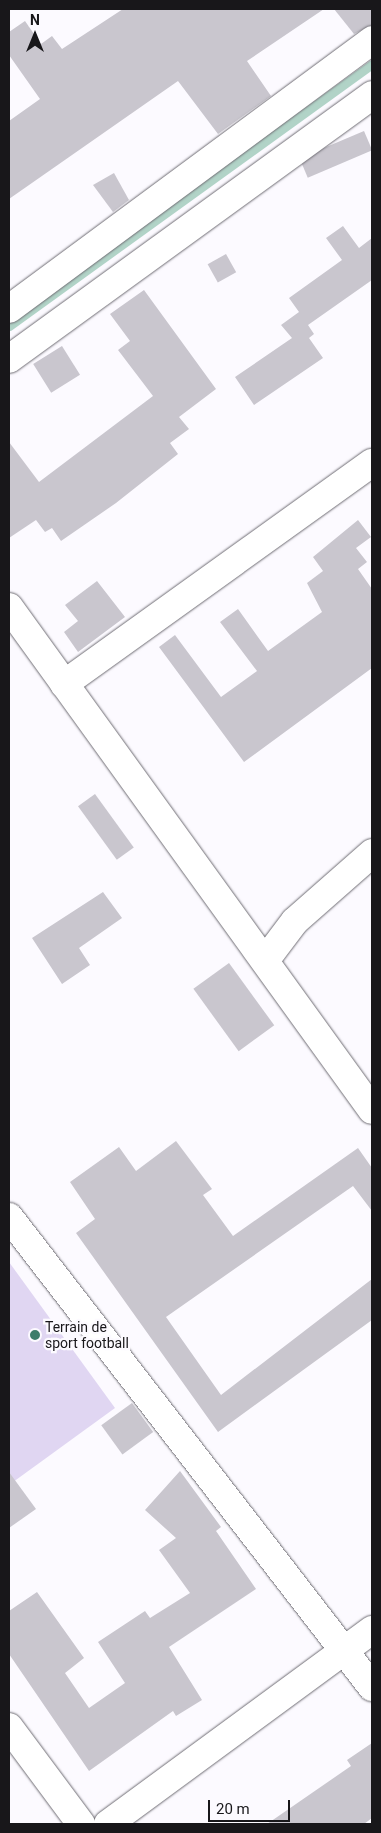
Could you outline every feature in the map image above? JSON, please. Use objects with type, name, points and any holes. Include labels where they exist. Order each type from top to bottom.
[{"type":"street","points":[[9,309],[372,40]]},
{"type":"street","points":[[9,359],[372,95]]},
{"type":"street","points":[[64,684],[372,463]]},
{"type":"street","points":[[9,607],[267,958],[372,1110]]},
{"type":"street","points":[[267,958],[294,921],[372,853]]},
{"type":"street","points":[[9,1217],[86,1323],[344,1648],[372,1687]]},
{"type":"street","points":[[108,1824],[344,1648],[372,1630]]},
{"type":"street","points":[[9,1727],[81,1824]]},
{"type":"shaded area","name":"Terrain de sport football","points":[[9,1262],[115,1408],[9,1485]]},
{"type":"building","points":[[123,9],[324,9],[247,61],[271,96],[218,134],[178,81],[9,199],[9,121],[40,99],[9,55],[9,32],[25,21],[41,44],[52,36],[62,49]]},
{"type":"building","points":[[334,9],[372,9],[372,25],[354,34]]},
{"type":"building","points":[[364,131],[372,150],[308,178],[300,158]]},
{"type":"building","points":[[114,173],[129,200],[113,212],[93,185]]},
{"type":"building","points":[[343,226],[359,248],[372,238],[372,280],[308,325],[314,334],[309,338],[323,358],[254,405],[235,377],[292,338],[281,325],[299,312],[289,298],[342,260],[326,238]]},
{"type":"building","points":[[226,254],[236,272],[218,283],[208,264]]},
{"type":"building","points":[[144,290],[216,389],[179,417],[189,429],[170,443],[178,454],[116,503],[61,541],[52,528],[45,532],[36,520],[9,538],[9,442],[39,482],[153,396],[118,350],[130,341],[110,314]]},
{"type":"building","points":[[62,346],[80,375],[51,393],[33,364]]},
{"type":"building","points":[[358,520],[371,537],[356,548],[367,562],[358,569],[372,589],[372,668],[244,762],[159,647],[175,635],[221,697],[257,671],[220,622],[238,609],[268,651],[322,612],[307,583],[323,571],[313,557]]},
{"type":"building","points":[[97,581],[125,617],[78,652],[64,632],[78,621],[65,605]]},
{"type":"building","points":[[95,794],[134,847],[117,860],[78,806]]},
{"type":"building","points":[[103,892],[122,918],[79,948],[90,965],[62,984],[32,938]]},
{"type":"building","points":[[229,963],[274,1025],[239,1051],[193,989]]},
{"type":"building","points":[[176,1141],[212,1189],[203,1195],[233,1236],[358,1148],[372,1168],[372,1211],[353,1186],[166,1317],[221,1395],[372,1279],[372,1320],[218,1432],[76,1233],[95,1219],[70,1182],[119,1147],[136,1171]]},
{"type":"building","points":[[132,1403],[153,1432],[122,1454],[101,1425]]},
{"type":"building","points":[[180,1471],[221,1527],[216,1531],[256,1589],[169,1647],[202,1700],[176,1716],[173,1711],[89,1771],[9,1654],[9,1611],[37,1592],[84,1658],[65,1673],[89,1708],[125,1683],[98,1642],[145,1611],[150,1618],[190,1593],[159,1550],[176,1538],[145,1510]]},
{"type":"building","points":[[9,1472],[36,1509],[9,1528]]},
{"type":"building","points":[[372,1743],[372,1818],[364,1824],[267,1824],[351,1766],[347,1760]]},
{"type":"waterway","points":[[9,326],[372,64]]},
{"type":"place","name":"Terrain de sport football","points":[[35,1335]]}]
